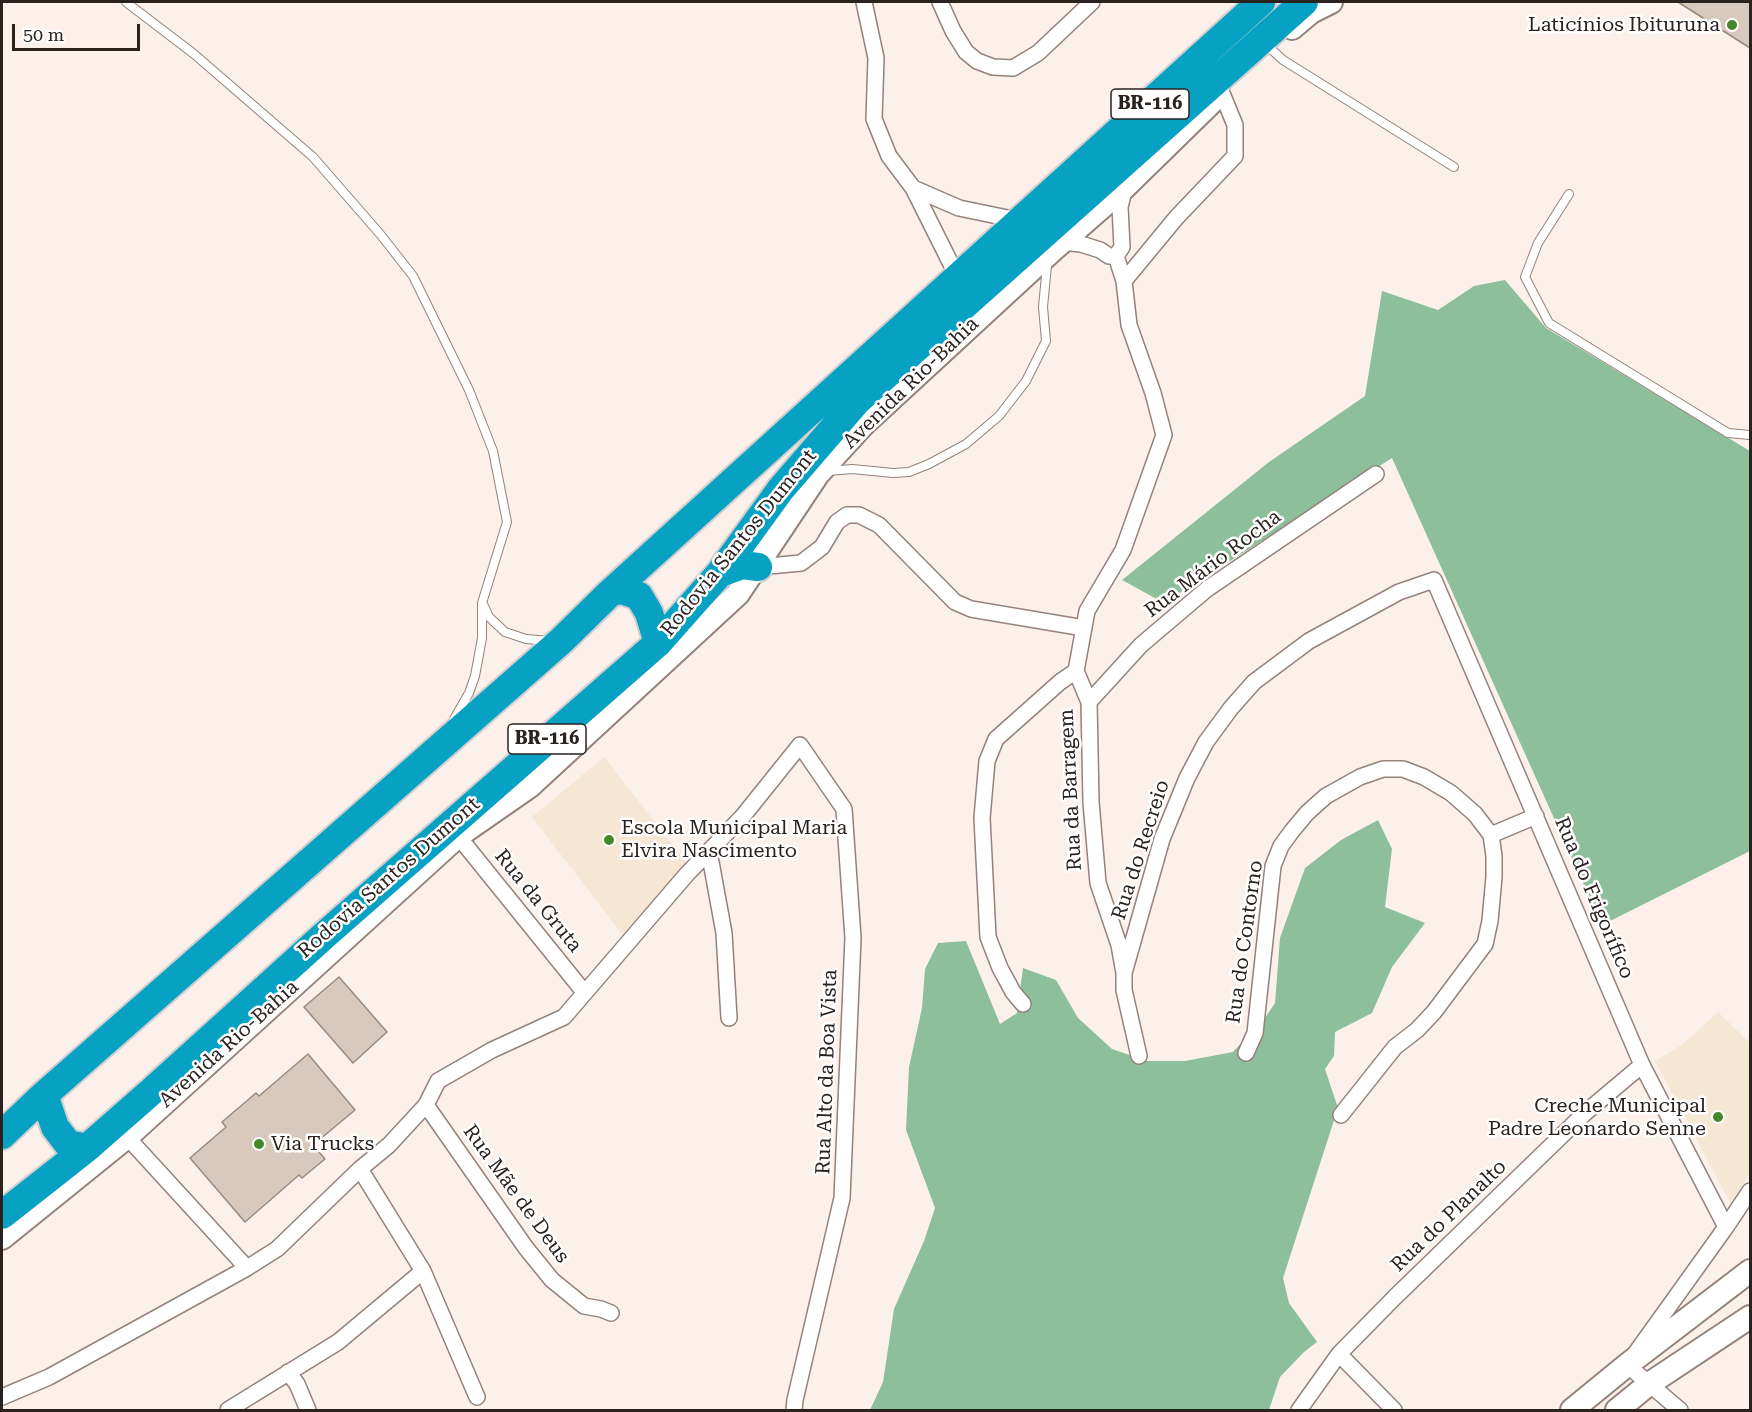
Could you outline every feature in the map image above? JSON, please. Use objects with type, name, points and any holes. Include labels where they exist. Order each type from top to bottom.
[{"type":"highway","name":"Rodovia Santos Dumont","points":[[2,1135],[44,1095],[561,641],[611,592],[1261,2]]},
{"type":"highway","name":"Rodovia Santos Dumont","points":[[2,1215],[87,1148],[327,933],[651,657],[720,573],[781,489],[857,401],[1263,47],[1304,2]]},
{"type":"highway","points":[[720,573],[742,565],[758,567]]},
{"type":"highway","points":[[611,592],[622,590],[639,596],[649,612],[651,657]]},
{"type":"highway","points":[[152,1091],[199,1072]]},
{"type":"highway","points":[[44,1095],[55,1127],[68,1144],[87,1148]]},
{"type":"street","points":[[864,2],[876,58],[874,119],[889,156],[913,188],[958,278]]},
{"type":"street","points":[[940,2],[953,31],[966,52],[977,61],[993,66],[1013,68],[1038,53],[1092,2]]},
{"type":"street","points":[[1263,47],[1311,12],[1331,2]]},
{"type":"street","points":[[1124,281],[1176,218],[1235,156],[1235,125],[1219,86]]},
{"type":"street","name":"Avenida Rio-Bahia","points":[[2,1238],[127,1137],[458,836],[530,786],[651,657],[738,594],[818,474],[863,425],[1125,187],[1219,86]]},
{"type":"street","points":[[1058,246],[1091,246],[1109,256],[1116,255],[1122,247],[1120,207],[1125,187]]},
{"type":"street","points":[[913,188],[959,208],[1022,221]]},
{"type":"street","points":[[1023,1004],[1013,992],[1000,968],[988,937],[982,818],[987,761],[996,739],[1060,682],[1076,671],[1087,610],[1124,550],[1164,435],[1153,393],[1129,325],[1124,281],[1116,255]]},
{"type":"street","name":"Rua Mário Rocha","points":[[1089,702],[1142,645],[1207,589],[1376,474]]},
{"type":"street","points":[[758,567],[801,563],[822,547],[837,522],[847,515],[859,515],[879,525],[955,602],[971,609],[1084,628]]},
{"type":"street","name":"Rua do Frigorífico","points":[[1434,580],[1642,1065],[1726,1227]]},
{"type":"street","name":"Rua do Recreio","points":[[1124,973],[1162,839],[1187,778],[1206,742],[1231,708],[1254,682],[1309,641],[1399,592],[1434,580]]},
{"type":"street","name":"Rua da Barragem","points":[[1076,671],[1089,702],[1090,802],[1098,883],[1119,945],[1124,973],[1124,990],[1139,1056]]},
{"type":"street","name":"Rua Alto da Boa Vista","points":[[709,851],[743,816],[800,744],[844,809],[853,938],[842,1198],[794,1410]]},
{"type":"street","name":"Rua do Contorno","points":[[1246,1053],[1255,1033],[1273,866],[1281,846],[1319,801],[1360,777],[1383,769],[1403,769],[1424,777],[1451,793],[1474,814],[1491,835]]},
{"type":"street","points":[[1341,1114],[1395,1047],[1417,1030],[1434,1012],[1485,944],[1490,921],[1494,877],[1491,835],[1536,816]]},
{"type":"street","name":"Rua da Gruta","points":[[458,836],[584,992]]},
{"type":"street","points":[[2,1397],[49,1377],[247,1268],[277,1249],[360,1169],[389,1145],[426,1105],[438,1081],[492,1050],[564,1017],[709,851]]},
{"type":"street","points":[[709,851],[724,933],[729,1018]]},
{"type":"street","name":"Rua do Planalto","points":[[1299,1410],[1339,1354],[1395,1297],[1585,1113],[1642,1065]]},
{"type":"street","name":"Rua Mãe de Deus","points":[[426,1105],[526,1248],[552,1281],[584,1306],[611,1313]]},
{"type":"street","points":[[127,1137],[247,1268]]},
{"type":"street","points":[[360,1169],[423,1271],[477,1397]]},
{"type":"street","points":[[1627,1365],[1750,1191]]},
{"type":"street","points":[[228,1410],[338,1342],[423,1271]]},
{"type":"street","points":[[1572,1410],[1750,1271]]},
{"type":"street","points":[[1617,1410],[1649,1384],[1750,1317]]},
{"type":"street","points":[[1339,1354],[1394,1410]]},
{"type":"street","points":[[1627,1365],[1680,1410]]},
{"type":"street","points":[[288,1372],[297,1384],[308,1410]]},
{"type":"lane","points":[[126,2],[194,54],[313,157],[413,276],[469,390],[493,451],[507,522],[482,603],[482,638],[477,670],[469,693],[451,724]]},
{"type":"lane","points":[[1263,47],[1454,167]]},
{"type":"lane","points":[[1569,194],[1538,243],[1525,277],[1549,323],[1728,433],[1750,435]]},
{"type":"lane","points":[[818,474],[839,470],[909,472],[966,444],[999,416],[1026,381],[1046,341],[1043,290],[1046,268],[1058,246]]},
{"type":"lane","points":[[482,603],[489,617],[506,632],[526,639],[561,641]]},
{"type":"lane","points":[[414,769],[444,733]]},
{"type":"shaded area","name":"Escola Municipal Maria Elvira Nascimento","points":[[604,757],[687,863],[664,889],[628,942],[532,817]]},
{"type":"shaded area","name":"Creche Municipal Padre Leonardo Senne","points":[[1718,1012],[1750,1043],[1750,1174],[1731,1204],[1655,1061],[1683,1044]]},
{"type":"green space","points":[[1505,280],[1546,328],[1750,451],[1750,851],[1602,925],[1392,458],[1164,603],[1122,580],[1269,462],[1365,396],[1382,291],[1438,310],[1474,286]]},
{"type":"green space","points":[[1378,820],[1392,849],[1385,907],[1425,923],[1392,967],[1372,1013],[1335,1032],[1334,1056],[1325,1069],[1338,1108],[1283,1278],[1289,1303],[1317,1342],[1280,1377],[1269,1410],[870,1410],[883,1382],[894,1309],[924,1241],[935,1208],[906,1130],[909,1067],[922,1008],[925,969],[938,943],[966,941],[1000,1024],[1017,1013],[1023,968],[1056,980],[1078,1018],[1112,1049],[1147,1061],[1185,1061],[1233,1052],[1275,1003],[1280,938],[1305,868],[1341,840]]},
{"type":"building","name":"Laticínios Ibituruna","points":[[1678,2],[1750,2],[1750,48]]},
{"type":"building","points":[[339,977],[387,1032],[353,1063],[304,1007]]},
{"type":"building","points":[[308,1054],[355,1110],[313,1145],[325,1159],[302,1178],[299,1175],[245,1222],[190,1158],[226,1127],[222,1122],[256,1093],[259,1096]]},
{"type":"place","name":"Laticínios Ibituruna","points":[[1732,25]]},
{"type":"place","name":"Escola Municipal Maria Elvira Nascimento","points":[[609,840]]},
{"type":"place","name":"Creche Municipal Padre Leonardo Senne","points":[[1718,1117]]},
{"type":"place","name":"Via Trucks","points":[[259,1144]]}]
